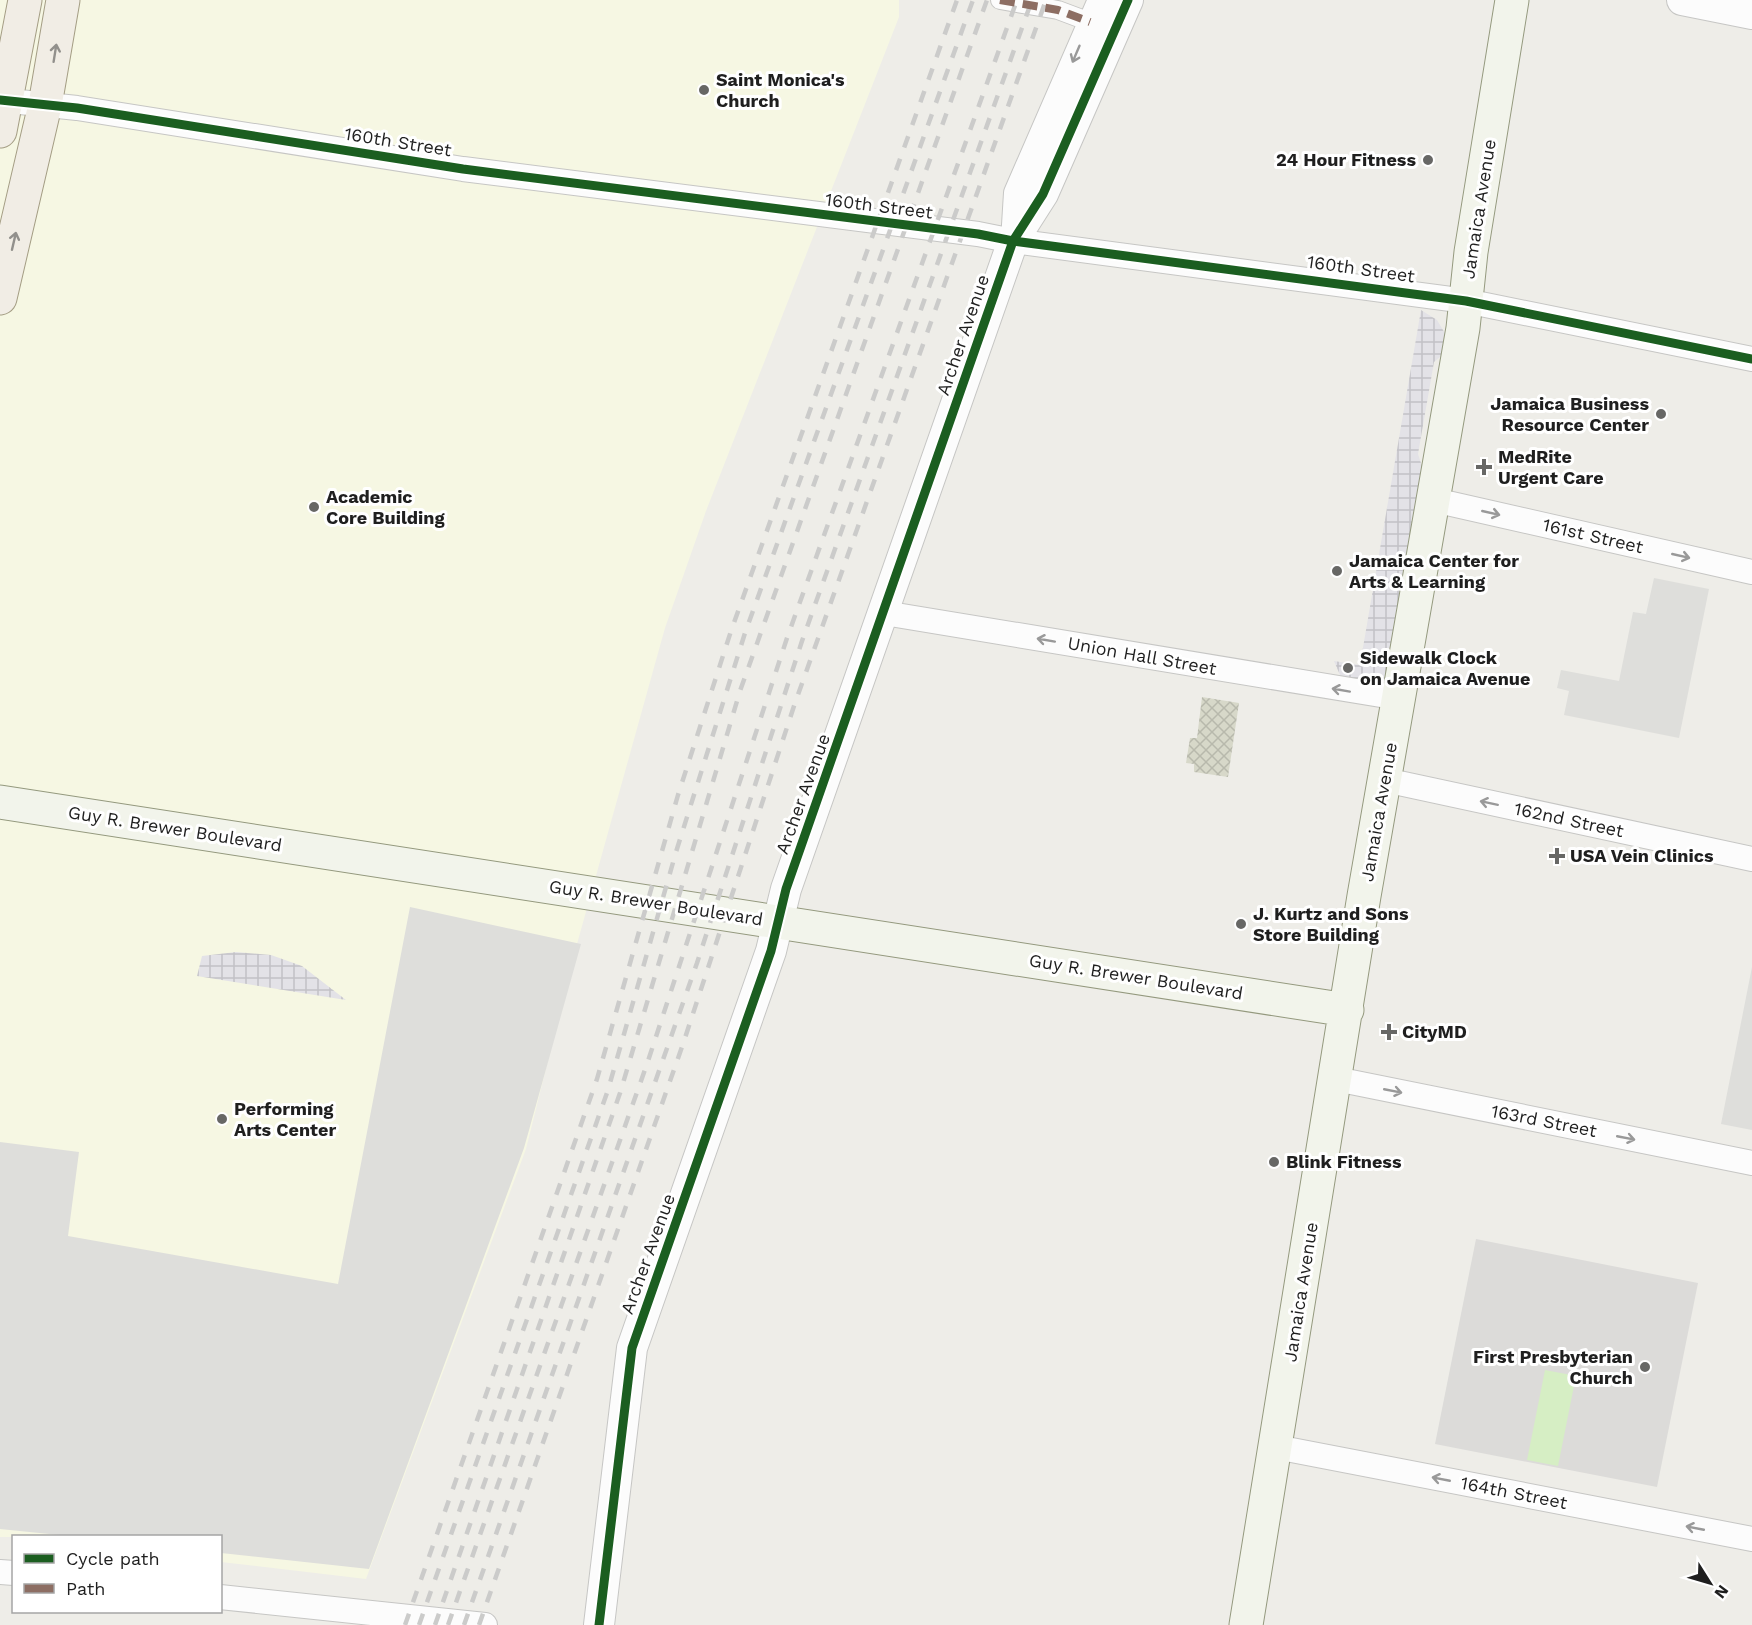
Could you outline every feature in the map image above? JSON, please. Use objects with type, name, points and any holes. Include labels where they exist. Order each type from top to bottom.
[{"type":"main road","points":[[2,111],[25,0]]},
{"type":"main road","points":[[0,298],[45,105],[63,0]]},
{"type":"main road","name":"Jamaica Avenue","points":[[1246,1625],[1385,780],[1434,500],[1466,301],[1479,194],[1512,0]]},
{"type":"main road","name":"Guy R. Brewer Boulevard","points":[[0,802],[1347,1010]]},
{"type":"street","points":[[1000,0],[1057,10],[1090,22]]},
{"type":"street","name":"Archer Avenue","points":[[1013,242],[1016,193],[1100,0]]},
{"type":"street","name":"Archer Avenue","points":[[599,1625],[632,1348],[759,984],[786,889],[1013,242],[1043,194],[1128,0]]},
{"type":"street","points":[[1682,0],[1752,14]]},
{"type":"street","name":"160th Street","points":[[2,111],[45,105],[463,169],[968,233],[1013,242],[1466,301],[1752,359]]},
{"type":"street","name":"161st Street","points":[[1434,500],[1752,572]]},
{"type":"street","name":"Union Hall Street","points":[[884,613],[1399,698]]},
{"type":"street","name":"162nd Street","points":[[1385,780],[1752,859]]},
{"type":"street","name":"163rd Street","points":[[1336,1079],[1752,1163]]},
{"type":"street","name":"164th Street","points":[[1276,1447],[1752,1539]]},
{"type":"street","points":[[222,1598],[485,1625]]},
{"type":"shaded area","points":[[0,0],[899,0],[899,17],[706,511],[665,628],[577,944],[526,1149],[366,1579],[222,1562],[222,1535],[12,1535],[12,1537],[0,1537]]},
{"type":"shaded area","points":[[1421,310],[1437,320],[1446,335],[1446,352],[1434,362],[1418,454],[1423,469],[1385,682],[1381,686],[1343,682],[1334,661],[1360,665]]},
{"type":"shaded area","points":[[1654,578],[1709,589],[1679,738],[1564,715],[1569,691],[1557,688],[1561,670],[1619,681],[1633,612],[1646,614]]},
{"type":"shaded area","points":[[1202,697],[1239,703],[1228,777],[1194,772],[1194,764],[1186,763],[1190,738],[1197,738]]},
{"type":"shaded area","points":[[410,907],[581,944],[524,1148],[369,1569],[222,1553],[222,1535],[59,1535],[0,1529],[0,1142],[79,1152],[68,1236],[338,1284]]},
{"type":"shaded area","points":[[236,952],[271,955],[302,966],[346,1000],[197,976],[202,956]]},
{"type":"shaded area","points":[[1752,967],[1752,1130],[1721,1124]]},
{"type":"shaded area","points":[[1476,1239],[1698,1283],[1657,1487],[1435,1444]]},
{"type":"green space","points":[[1545,1370],[1576,1376],[1558,1466],[1527,1460]]},
{"type":"railway","points":[[405,1625],[597,1079],[678,795],[731,631],[957,0]]},
{"type":"railway","points":[[419,1625],[608,1090],[676,852],[745,633],[973,0]]},
{"type":"railway","points":[[435,1625],[620,1093],[740,691],[987,0]]},
{"type":"railway","points":[[448,1625],[647,1064],[787,638],[1017,0]]},
{"type":"railway","points":[[464,1625],[697,963],[802,641],[1032,0]]},
{"type":"railway","points":[[479,1625],[683,1044],[795,703],[1046,0]]},
{"type":"marked path","points":[[1000,0],[1058,10],[1090,22]]},
{"type":"cycle path","points":[[599,1625],[632,1348],[771,951],[786,889],[1013,241],[1043,194],[1128,0]]},
{"type":"cycle path","points":[[0,100],[77,108],[463,169],[978,234],[1013,241],[1466,301],[1752,359]]},
{"type":"place","name":"Saint Monica's Church","points":[[704,90]]},
{"type":"place","name":"24 Hour Fitness","points":[[1428,160]]},
{"type":"place","name":"Jamaica Business Resource Center","points":[[1661,414]]},
{"type":"place","name":"MedRite Urgent Care","points":[[1484,467]]},
{"type":"place","name":"Academic Core Building","points":[[314,507]]},
{"type":"place","name":"Jamaica Center for Arts & Learning","points":[[1337,571]]},
{"type":"place","name":"Sidewalk Clock on Jamaica Avenue","points":[[1348,668]]},
{"type":"place","name":"USA Vein Clinics","points":[[1557,856]]},
{"type":"place","name":"J. Kurtz and Sons Store Building","points":[[1241,924]]},
{"type":"place","name":"CityMD","points":[[1389,1032]]},
{"type":"place","name":"Performing Arts Center","points":[[222,1119]]},
{"type":"place","name":"Blink Fitness","points":[[1274,1162]]},
{"type":"place","name":"First Presbyterian Church","points":[[1645,1367]]}]
